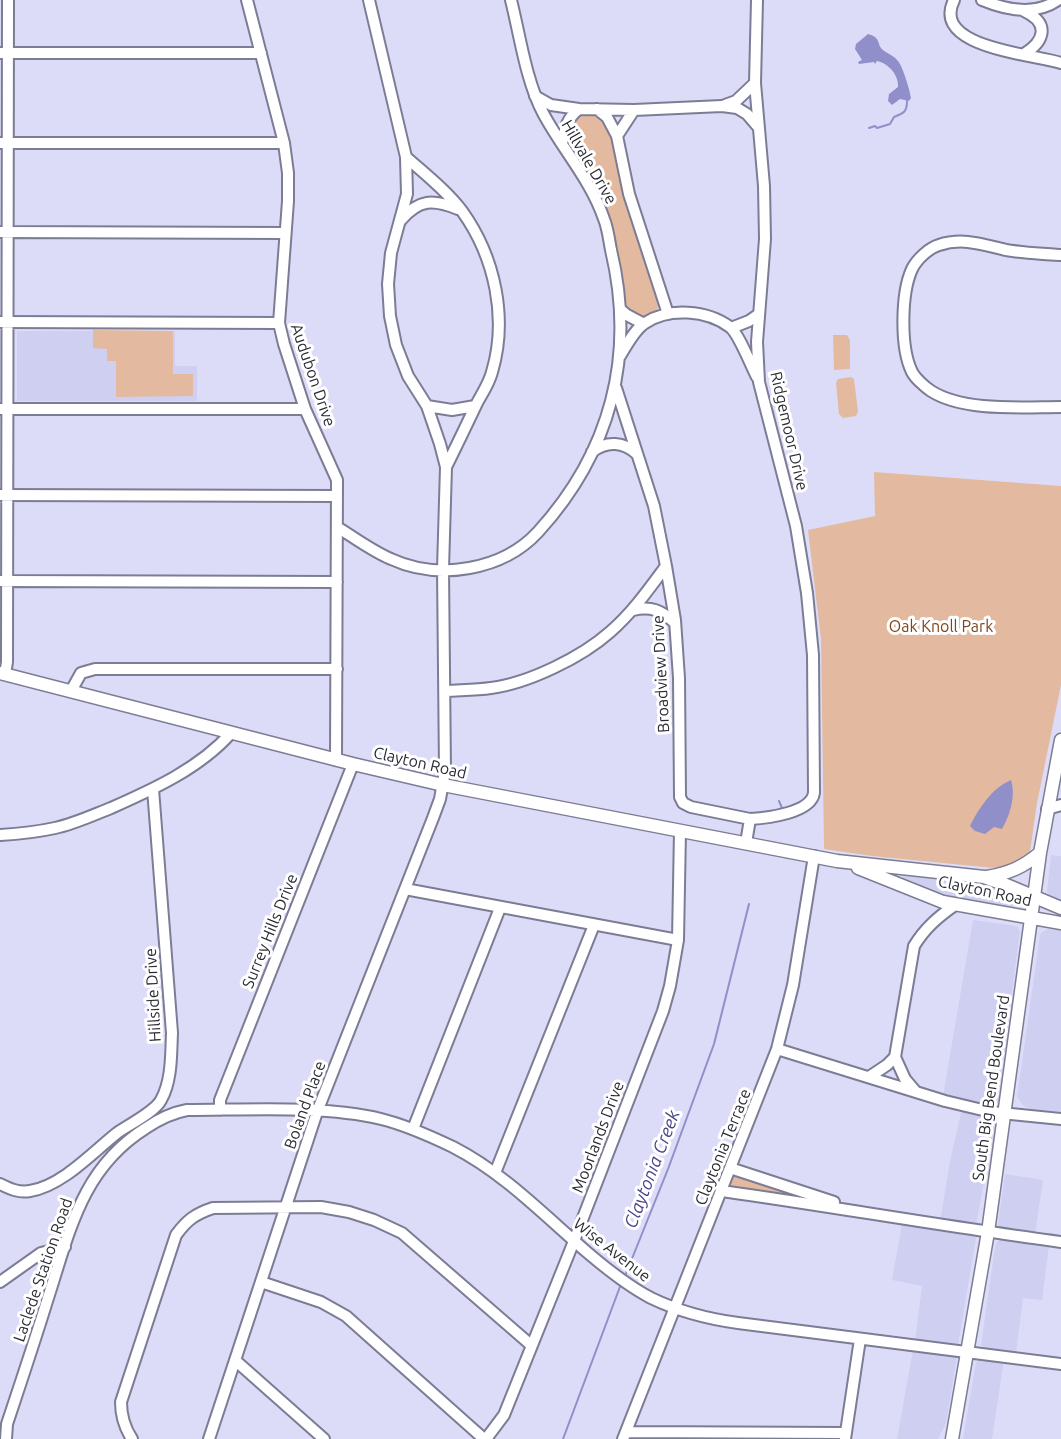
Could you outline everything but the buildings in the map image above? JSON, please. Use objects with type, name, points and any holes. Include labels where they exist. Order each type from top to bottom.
[{"type":"main road","name":"Clayton Road","points":[[3,674],[443,786],[837,861],[984,877],[1061,908]]},
{"type":"main road","name":"South Big Bend Boulevard","points":[[952,1439],[988,1233],[1040,853],[1061,740]]},
{"type":"main road","points":[[984,877],[1004,874],[1025,865],[1040,853]]},
{"type":"main road","name":"Clayton Road","points":[[837,861],[878,875],[930,898],[955,905],[1061,923]]},
{"type":"street","points":[[3,674],[7,662],[4,581],[4,53],[8,0]]},
{"type":"street","name":"Audubon Drive","points":[[247,0],[284,143],[288,173],[279,323],[305,408],[335,474],[337,496],[336,760]]},
{"type":"street","points":[[369,0],[406,157],[406,194],[391,253],[390,312],[396,345],[408,376],[427,406],[446,467]]},
{"type":"street","name":"Hillvale Drive","points":[[337,527],[393,560],[426,568],[474,567],[490,563],[520,549],[533,538],[564,502],[592,452],[616,388],[621,309],[619,287],[604,219],[589,187],[543,115],[535,96],[511,0]]},
{"type":"street","name":"Ridgemoor Drive","points":[[750,819],[798,810],[810,804],[814,793],[813,655],[807,593],[796,526],[759,382],[757,342],[765,230],[764,186],[755,83],[757,0]]},
{"type":"street","points":[[954,0],[950,7],[950,20],[969,38],[991,48],[1057,62]]},
{"type":"street","points":[[982,0],[993,5],[1024,10],[1054,3]]},
{"type":"street","points":[[1054,3],[1042,26],[1041,39],[1048,53],[1057,62]]},
{"type":"street","points":[[1024,10],[1042,26]]},
{"type":"street","points":[[1024,54],[1041,39]]},
{"type":"street","points":[[4,53],[261,52]]},
{"type":"street","points":[[722,106],[736,101],[755,83]]},
{"type":"street","points":[[535,96],[551,105],[579,109],[634,110],[722,106],[737,108],[747,114],[759,128]]},
{"type":"street","points":[[562,143],[571,115],[579,109]]},
{"type":"street","name":"Hillvale Drive","points":[[597,109],[607,117],[617,136],[629,194],[668,314]]},
{"type":"street","points":[[617,136],[634,110]]},
{"type":"street","points":[[4,143],[284,143]]},
{"type":"street","points":[[406,157],[462,210],[479,238],[493,273],[499,316],[498,347],[492,375],[446,467]]},
{"type":"street","points":[[400,222],[411,208],[423,203],[437,202],[462,210]]},
{"type":"street","points":[[4,232],[285,233]]},
{"type":"street","points":[[1061,255],[1007,250],[960,241],[938,245],[924,254],[913,268],[907,288],[903,326],[912,373],[928,390],[945,399],[979,405],[1061,407]]},
{"type":"street","points":[[621,309],[634,320],[644,324]]},
{"type":"street","points":[[619,357],[631,337],[644,324],[668,314],[688,312],[712,319],[731,328],[759,382]]},
{"type":"street","points":[[731,328],[759,314]]},
{"type":"street","points":[[4,322],[279,323]]},
{"type":"street","name":"Broadview Drive","points":[[616,388],[654,506],[675,623],[679,678],[680,797],[683,804],[690,807],[750,819]]},
{"type":"street","points":[[427,406],[452,410],[475,406]]},
{"type":"street","points":[[4,409],[305,408]]},
{"type":"street","points":[[592,452],[602,446],[614,444],[625,446],[638,454]]},
{"type":"street","name":"Boland Place","points":[[209,1439],[317,1112],[433,818],[443,786],[446,691],[443,569],[446,467]]},
{"type":"street","points":[[4,495],[337,496]]},
{"type":"street","points":[[446,691],[493,688],[524,680],[562,664],[609,633],[633,609],[666,566]]},
{"type":"street","points":[[4,581],[337,582]]},
{"type":"street","points":[[633,609],[646,607],[658,610],[675,623]]},
{"type":"street","points":[[71,691],[81,673],[95,669],[337,669]]},
{"type":"street","points":[[0,835],[57,828],[153,789],[208,755],[231,733]]},
{"type":"street","name":"Surrey Hills Drive","points":[[220,1110],[220,1100],[353,764]]},
{"type":"street","name":"Hillside Drive","points":[[0,1184],[20,1192],[31,1191],[53,1182],[161,1102],[171,1054],[171,1003],[158,871],[153,789]]},
{"type":"street","points":[[1047,809],[1061,805]]},
{"type":"street","points":[[746,843],[750,819]]},
{"type":"street","name":"Moorlands Drive","points":[[485,1439],[504,1415],[663,1011],[678,940],[680,831]]},
{"type":"street","name":"Claytonia Terrace","points":[[624,1435],[777,1049],[793,985],[814,856]]},
{"type":"street","points":[[405,889],[678,940]]},
{"type":"street","points":[[869,1077],[888,1065],[895,1057],[914,946],[933,921],[955,905]]},
{"type":"street","points":[[413,1129],[500,908]]},
{"type":"street","points":[[495,1173],[594,926]]},
{"type":"street","points":[[777,1049],[916,1092],[991,1112],[1061,1119]]},
{"type":"street","points":[[895,1057],[905,1079],[916,1092]]},
{"type":"street","name":"Laclede Station Road","points":[[6,1439],[7,1424],[79,1207],[92,1180],[117,1149],[134,1135],[174,1112],[220,1110],[317,1112]]},
{"type":"street","name":"Wise Avenue","points":[[317,1112],[362,1115],[413,1129],[455,1148],[495,1173],[622,1280],[650,1298],[674,1308],[719,1320],[1061,1364]]},
{"type":"street","points":[[730,1168],[854,1210]]},
{"type":"street","points":[[722,1191],[854,1210],[988,1233],[1061,1242]]},
{"type":"street","points":[[132,1439],[125,1429],[121,1415],[121,1402],[176,1235],[186,1221],[196,1213],[213,1208],[321,1207],[349,1212],[374,1220],[402,1233],[531,1346]]},
{"type":"street","points":[[0,1282],[41,1253],[65,1247]]},
{"type":"street","points":[[261,1282],[321,1302],[345,1316],[485,1439]]},
{"type":"street","points":[[624,1435],[845,1436],[860,1339]]},
{"type":"street","points":[[236,1362],[324,1439]]},
{"type":"shaded area","points":[[17,331],[175,331],[175,366],[197,366],[197,401],[17,401]]},
{"type":"shaded area","points":[[1051,855],[1061,856],[1061,903],[1050,897],[1047,892]]},
{"type":"shaded area","points":[[905,873],[991,884],[1024,898],[1024,903],[1016,907],[948,898],[904,880],[902,878]]},
{"type":"shaded area","points":[[973,920],[1017,926],[1020,931],[997,1106],[994,1107],[943,1096]]},
{"type":"shaded area","points":[[1048,929],[1061,930],[1061,1112],[1031,1109],[1024,1106],[1017,1097],[1040,935]]},
{"type":"shaded area","points":[[962,1109],[993,1118],[994,1127],[976,1226],[940,1222],[950,1161]]},
{"type":"shaded area","points":[[1005,1174],[1043,1180],[1035,1234],[1000,1228],[998,1225]]},
{"type":"shaded area","points":[[902,1224],[976,1238],[958,1345],[915,1341],[922,1286],[892,1280]]},
{"type":"shaded area","points":[[1002,1239],[1049,1246],[1042,1300],[1023,1298],[1016,1353],[986,1349],[981,1345],[995,1247]]},
{"type":"shaded area","points":[[913,1350],[957,1357],[946,1423],[938,1439],[897,1439]]},
{"type":"shaded area","points":[[980,1358],[1004,1360],[992,1439],[963,1439],[976,1363]]},
{"type":"green space","points":[[594,113],[610,126],[660,304],[654,313],[639,319],[626,308],[621,266],[613,234],[593,184],[568,140],[569,129],[578,116]]},
{"type":"green space","points":[[93,330],[173,331],[173,374],[193,374],[193,396],[116,397],[116,361],[107,361],[107,349],[93,348]]},
{"type":"green space","points":[[833,335],[847,335],[850,340],[850,369],[834,370]]},
{"type":"green space","points":[[851,377],[854,379],[858,412],[856,416],[843,418],[839,414],[836,383],[838,379]]},
{"type":"green space","name":"Oak Knoll Park","points":[[874,472],[1061,486],[1061,685],[1037,803],[1029,858],[1004,869],[824,849],[821,639],[808,530],[875,516]]},
{"type":"green space","points":[[734,1175],[808,1197],[809,1200],[729,1187]]},
{"type":"water","points":[[868,34],[875,37],[881,48],[900,64],[911,98],[909,101],[900,99],[892,105],[888,101],[889,94],[898,87],[897,78],[889,67],[877,61],[875,64],[874,62],[859,64],[858,62],[862,60],[855,49],[856,44]]},
{"type":"water","points":[[1011,780],[1013,792],[1011,805],[1002,829],[994,827],[985,834],[975,831],[970,826],[982,806],[992,793]]},
{"type":"waterway","points":[[869,128],[890,124],[894,117],[904,112],[907,101]]},
{"type":"waterway","points":[[779,801],[782,808]]},
{"type":"waterway","name":"Claytonia Creek","points":[[625,1276],[668,1169],[714,1044],[749,904]]},
{"type":"waterway","name":"Claytonia Creek","points":[[563,1439],[621,1284]]}]
